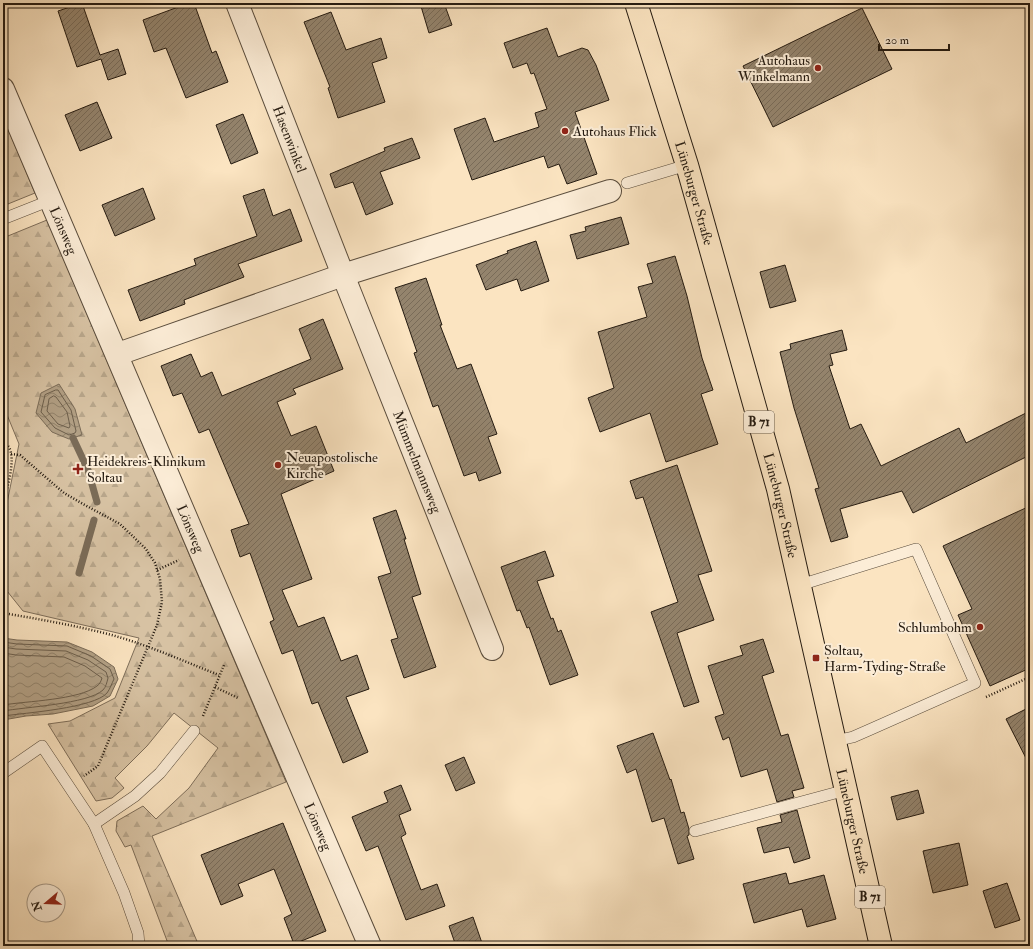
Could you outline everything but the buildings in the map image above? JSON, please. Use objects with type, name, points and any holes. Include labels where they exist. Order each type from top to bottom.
[{"type":"main road","name":"Lüneburger Straße","points":[[636,3],[688,165],[778,489],[881,946]]},
{"type":"street","name":"Hasenwinkel","points":[[237,3],[343,275]]},
{"type":"street","name":"Lönsweg","points":[[3,88],[370,946]]},
{"type":"street","points":[[118,354],[343,275],[618,187]]},
{"type":"street","name":"Mümmelmannsweg","points":[[343,275],[492,649]]},
{"type":"lane","points":[[618,187],[688,165]]},
{"type":"lane","points":[[3,219],[51,200]]},
{"type":"lane","points":[[800,584],[916,548],[975,683],[853,737],[835,741]]},
{"type":"lane","points":[[94,824],[135,796],[160,773],[194,731]]},
{"type":"lane","points":[[3,773],[42,746],[94,824],[124,893],[138,933],[139,946]]},
{"type":"lane","points":[[694,831],[846,790]]},
{"type":"path","points":[[3,443],[8,446],[12,454],[11,472],[3,502]]},
{"type":"path","points":[[12,454],[20,455],[64,493],[120,524],[146,549],[155,563],[160,579],[162,602],[157,625],[98,766],[69,786]]},
{"type":"path","points":[[3,613],[55,622],[109,634],[219,675]]},
{"type":"path","points":[[975,683],[982,699],[1030,677]]},
{"type":"path","points":[[194,731],[205,712],[215,687]]},
{"type":"green space","points":[[3,117],[35,193],[3,206]]},
{"type":"green space","name":"Heidekreis-Klinikum Soltau","points":[[47,220],[286,782],[152,836],[199,946],[169,946],[131,845],[125,847],[116,831],[117,821],[143,806],[156,819],[189,788],[218,748],[174,713],[147,746],[115,778],[124,788],[112,798],[96,801],[48,724],[70,721],[115,698],[139,638],[23,611],[3,586],[3,514],[7,503],[19,444],[3,405],[3,238]]},
{"type":"water","points":[[59,384],[75,409],[82,435],[69,439],[52,432],[36,413],[41,393]]},
{"type":"water","points":[[3,638],[67,642],[92,652],[114,667],[118,679],[110,696],[93,706],[53,714],[26,716],[3,720]]},
{"type":"waterway","points":[[73,438],[88,470],[97,502]]},
{"type":"waterway","points":[[79,573],[94,520]]},
{"type":"place","name":"Autohaus Winkelmann","points":[[818,68]]},
{"type":"place","name":"Autohaus Flick","points":[[565,131]]},
{"type":"place","name":"Neuapostolische Kirche","points":[[278,465]]},
{"type":"place","name":"Heidekreis-Klinikum Soltau","points":[[78,469]]},
{"type":"place","name":"Schlumbohm","points":[[980,627]]},
{"type":"place","name":"Soltau, Harm-Tyding-Straße","points":[[816,658]]}]
